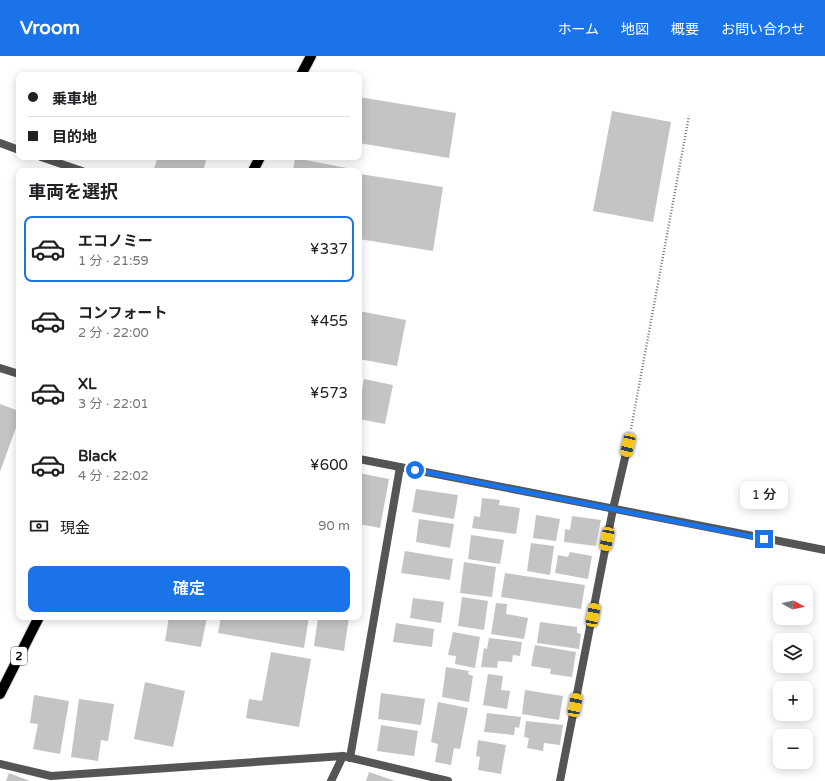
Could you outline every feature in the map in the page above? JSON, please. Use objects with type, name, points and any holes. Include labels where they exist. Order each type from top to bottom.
[{"type":"main road","points":[[303,72],[311,56]]},
{"type":"main road","name":"2","points":[[0,694],[37,620]]},
{"type":"street","points":[[0,143],[16,149]]},
{"type":"street","points":[[50,160],[73,168]]},
{"type":"street","points":[[0,368],[16,373]]},
{"type":"street","points":[[560,781],[613,509],[628,445]]},
{"type":"street","points":[[362,460],[825,550]]},
{"type":"street","points":[[331,781],[346,757],[400,467]]},
{"type":"street","points":[[0,764],[50,779],[346,757],[448,781]]},
{"type":"path","points":[[628,445],[689,116]]},
{"type":"building","points":[[362,97],[456,113],[449,158],[362,144]]},
{"type":"building","points":[[612,111],[671,122],[653,222],[593,211]]},
{"type":"building","points":[[157,160],[206,160],[204,168],[154,168]]},
{"type":"building","points":[[295,160],[305,160],[347,168],[293,168]]},
{"type":"building","points":[[362,174],[443,187],[433,251],[362,239]]},
{"type":"building","points":[[362,312],[406,320],[397,366],[362,360]]},
{"type":"building","points":[[364,379],[393,385],[385,424],[362,420],[362,390]]},
{"type":"building","points":[[0,404],[16,410],[16,427],[0,472]]},
{"type":"building","points":[[362,474],[389,479],[380,528],[362,525]]},
{"type":"building","points":[[416,489],[458,495],[454,519],[412,512]]},
{"type":"building","points":[[482,498],[500,500],[499,505],[520,508],[516,534],[472,528],[474,516],[480,517]]},
{"type":"building","points":[[536,515],[560,519],[556,541],[533,538]]},
{"type":"building","points":[[572,516],[601,520],[596,546],[564,542],[565,529],[570,530]]},
{"type":"building","points":[[419,519],[454,524],[450,548],[416,542]]},
{"type":"building","points":[[471,535],[504,540],[500,564],[468,559]]},
{"type":"building","points":[[531,543],[554,546],[550,575],[527,571]]},
{"type":"building","points":[[405,551],[453,559],[450,580],[401,573]]},
{"type":"building","points":[[570,552],[592,556],[588,579],[555,573],[558,555],[568,557]]},
{"type":"building","points":[[464,562],[496,567],[492,597],[460,593]]},
{"type":"building","points":[[505,573],[585,585],[581,609],[501,597]]},
{"type":"building","points":[[462,597],[488,601],[484,630],[458,626]]},
{"type":"building","points":[[413,598],[444,602],[441,623],[410,618]]},
{"type":"building","points":[[496,603],[507,604],[506,614],[528,618],[524,639],[491,634]]},
{"type":"building","points":[[168,620],[206,620],[201,647],[165,641]]},
{"type":"building","points":[[220,620],[309,620],[304,648],[218,633]]},
{"type":"building","points":[[318,620],[349,620],[344,651],[314,646]]},
{"type":"building","points":[[540,622],[577,627],[577,633],[581,634],[579,649],[537,643]]},
{"type":"building","points":[[396,623],[434,629],[432,647],[393,642]]},
{"type":"building","points":[[453,632],[480,637],[475,668],[455,664],[456,656],[448,655]]},
{"type":"building","points":[[489,638],[522,642],[520,656],[513,655],[512,662],[498,661],[497,668],[481,667],[484,648],[487,649]]},
{"type":"building","points":[[535,645],[576,652],[572,677],[550,674],[551,669],[531,666]]},
{"type":"building","points":[[271,652],[311,659],[299,727],[246,718],[249,699],[262,701]]},
{"type":"building","points":[[446,667],[469,671],[468,674],[473,676],[469,702],[442,697]]},
{"type":"building","points":[[488,674],[503,676],[501,690],[510,691],[507,709],[483,705]]},
{"type":"building","points":[[145,682],[185,691],[173,747],[134,739]]},
{"type":"building","points":[[525,690],[563,696],[559,720],[522,714]]},
{"type":"building","points":[[381,693],[425,699],[421,725],[378,719]]},
{"type":"building","points":[[34,695],[69,701],[60,754],[33,749],[38,724],[30,723]]},
{"type":"building","points":[[79,699],[114,704],[108,741],[101,740],[98,761],[71,757]]},
{"type":"building","points":[[438,702],[468,708],[460,749],[454,748],[451,765],[435,762],[438,744],[431,742]]},
{"type":"building","points":[[487,713],[521,717],[519,728],[515,727],[514,735],[484,732]]},
{"type":"building","points":[[526,721],[563,725],[560,745],[544,743],[543,751],[527,748],[529,738],[524,737]]},
{"type":"building","points":[[381,725],[418,731],[414,756],[377,751]]},
{"type":"building","points":[[478,740],[506,745],[501,774],[478,770],[480,757],[476,756]]},
{"type":"building","points":[[369,772],[395,781],[366,781]]},
{"type":"building","points":[[9,773],[30,781],[6,781]]},
{"type":"route","points":[[415,470],[764,539]]}]
